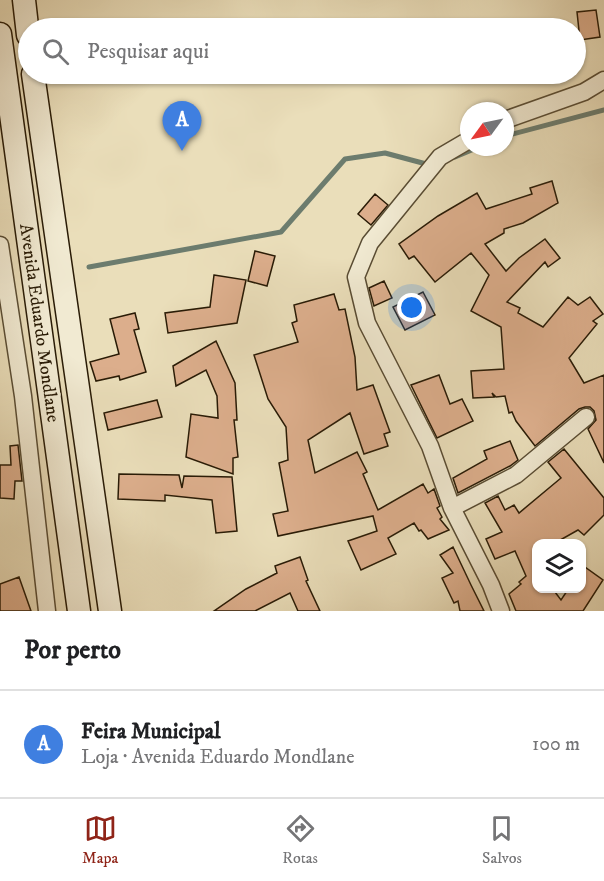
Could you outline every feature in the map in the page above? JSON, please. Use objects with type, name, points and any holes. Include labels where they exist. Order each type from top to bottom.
[{"type":"main road","points":[[24,0],[26,18]]},
{"type":"main road","name":"Avenida Eduardo Mondlane","points":[[0,34],[79,611]]},
{"type":"main road","name":"Avenida Eduardo Mondlane","points":[[34,84],[110,611]]},
{"type":"street","points":[[514,117],[584,92],[604,80]]},
{"type":"street","points":[[460,145],[440,157],[370,243],[356,277],[367,323],[430,446],[452,508],[491,585],[501,611]]},
{"type":"street","points":[[0,245],[23,396],[46,611]]},
{"type":"street","points":[[452,508],[516,475],[586,417]]},
{"type":"building","points":[[596,10],[600,37],[586,39],[586,18],[578,18],[577,12]]},
{"type":"building","points":[[552,181],[558,203],[523,223],[504,229],[504,233],[485,244],[506,271],[519,258],[545,239],[560,258],[548,267],[545,262],[507,302],[520,308],[518,313],[543,327],[568,297],[578,305],[590,297],[603,314],[593,321],[597,324],[569,358],[584,383],[604,375],[604,463],[588,429],[596,420],[594,411],[590,407],[579,409],[535,446],[512,412],[509,413],[505,396],[496,397],[492,393],[494,397],[473,398],[471,371],[504,369],[501,327],[471,311],[489,275],[471,253],[435,282],[414,256],[409,259],[399,244],[438,216],[477,193],[486,209],[532,194],[530,188]]},
{"type":"building","points":[[375,194],[388,205],[371,225],[358,214]]},
{"type":"building","points":[[255,251],[275,256],[267,286],[248,281]]},
{"type":"building","points":[[214,275],[246,280],[237,323],[168,333],[165,313],[210,307]]},
{"type":"building","points":[[384,281],[392,298],[374,306],[369,288]]},
{"type":"building","points":[[423,292],[435,315],[405,330],[393,307]]},
{"type":"building","points":[[334,294],[339,310],[345,309],[355,357],[357,390],[373,385],[390,432],[384,434],[388,446],[364,454],[350,413],[308,440],[315,473],[357,452],[367,472],[363,474],[378,510],[423,484],[428,493],[434,489],[440,506],[437,508],[442,517],[440,519],[449,530],[428,539],[414,523],[388,538],[396,554],[361,570],[348,541],[377,531],[373,516],[278,536],[273,514],[288,511],[279,463],[288,460],[286,427],[268,399],[254,355],[298,342],[292,323],[297,321],[294,305]]},
{"type":"building","points":[[135,313],[139,329],[134,330],[146,372],[120,380],[119,376],[96,381],[90,362],[119,354],[110,319]]},
{"type":"building","points":[[216,341],[235,383],[237,420],[234,420],[238,457],[233,458],[233,474],[186,457],[191,414],[218,418],[217,396],[206,370],[176,386],[173,366]]},
{"type":"building","points":[[439,375],[450,404],[462,399],[473,421],[437,438],[411,385]]},
{"type":"building","points":[[157,400],[162,417],[108,430],[104,413]]},
{"type":"building","points":[[510,441],[518,460],[458,493],[453,478],[487,459],[484,451]]},
{"type":"building","points":[[18,445],[22,481],[15,481],[14,499],[0,498],[0,465],[11,465],[10,446]]},
{"type":"building","points":[[564,449],[604,498],[604,515],[584,535],[578,530],[562,539],[532,539],[532,593],[556,593],[561,600],[566,593],[586,593],[586,568],[603,580],[583,611],[516,611],[509,594],[521,584],[519,582],[526,576],[515,551],[495,559],[486,539],[502,532],[485,503],[498,496],[505,510],[514,505],[519,513],[561,478],[548,462]]},
{"type":"building","points":[[119,474],[179,475],[182,488],[184,476],[232,477],[237,531],[216,533],[212,500],[165,495],[165,501],[118,499]]},
{"type":"building","points":[[453,547],[484,611],[460,611],[458,601],[454,603],[442,578],[453,573],[440,555]]},
{"type":"building","points":[[300,557],[308,580],[306,581],[320,611],[298,611],[290,593],[255,611],[214,611],[246,589],[277,573],[275,566]]},
{"type":"building","points":[[19,577],[31,611],[0,611],[0,584]]},
{"type":"waterway","points":[[514,134],[604,110]]},
{"type":"waterway","points":[[89,267],[281,232],[345,159],[385,153],[430,165]]},
{"type":"waterway","points":[[455,157],[460,155]]},
{"type":"place","name":"Feira Municipal","points":[[182,151]]}]
